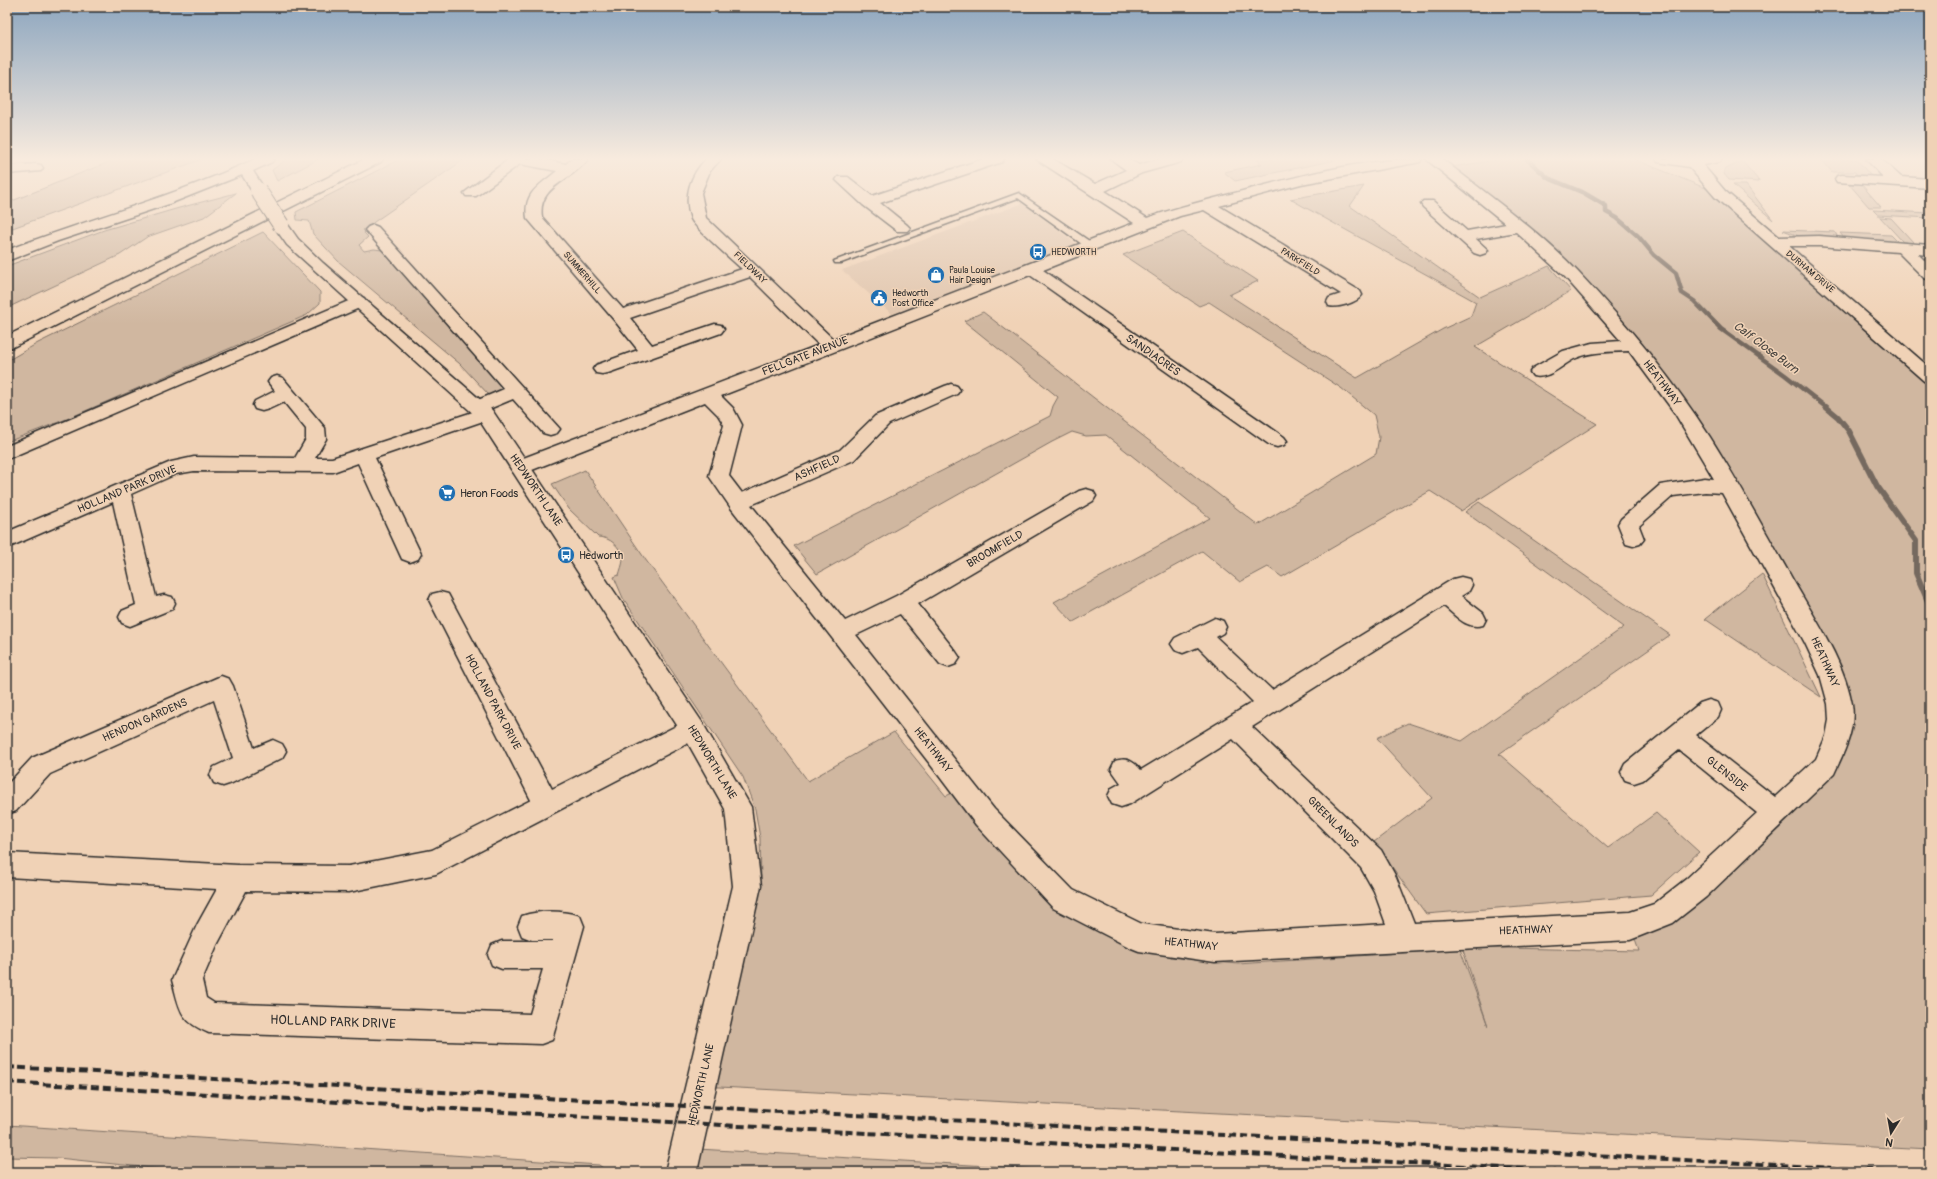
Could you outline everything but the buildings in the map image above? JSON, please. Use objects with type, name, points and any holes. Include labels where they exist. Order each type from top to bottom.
[{"type":"main road","points":[[7,256],[54,238],[125,214]]},
{"type":"main road","points":[[10,327],[236,214]]},
{"type":"main road","points":[[7,343],[267,214]]},
{"type":"main road","name":"HEDWORTH LANE","points":[[274,214],[292,242],[307,257],[481,410],[693,728],[738,807],[747,886],[681,1172]]},
{"type":"main road","name":"SUMMERHILL","points":[[534,214],[535,218],[620,316],[649,353]]},
{"type":"main road","name":"FIELDWAY","points":[[698,214],[699,219],[831,347]]},
{"type":"main road","points":[[884,214],[902,228]]},
{"type":"main road","points":[[1130,214],[1145,224]]},
{"type":"main road","name":"FELLGATE AVENUE","points":[[520,467],[708,393],[831,347],[1089,245],[1175,214]]},
{"type":"main road","name":"PARKFIELD","points":[[1222,214],[1359,298],[1335,302]]},
{"type":"main road","points":[[1434,214],[1464,236],[1480,250]]},
{"type":"main road","name":"HEATHWAY","points":[[708,393],[726,412],[733,424],[719,476],[738,503],[840,633],[939,756],[985,818],[1063,899],[1139,937],[1215,948],[1405,936],[1630,926],[1663,914],[1696,888],[1776,814],[1825,766],[1838,736],[1840,704],[1832,675],[1816,641],[1702,440],[1681,408],[1634,345],[1571,274],[1503,214]]},
{"type":"main road","name":"DURHAM DRIVE","points":[[1743,214],[1930,377]]},
{"type":"main road","points":[[1464,236],[1519,227]]},
{"type":"main road","points":[[364,246],[377,235],[550,429]]},
{"type":"main road","points":[[1775,242],[1819,241],[1930,250]]},
{"type":"main road","points":[[1903,248],[1928,271]]},
{"type":"main road","points":[[7,352],[95,306],[180,258]]},
{"type":"main road","name":"SANDIACRES","points":[[1030,268],[1277,441]]},
{"type":"main road","points":[[620,316],[753,270]]},
{"type":"main road","points":[[7,453],[358,302]]},
{"type":"main road","points":[[602,369],[715,329]]},
{"type":"main road","points":[[1539,372],[1569,355],[1586,350],[1634,345]]},
{"type":"main road","points":[[262,405],[281,388],[316,428],[316,439],[301,465]]},
{"type":"main road","name":"ASHFIELD","points":[[738,503],[847,455],[882,420],[951,389]]},
{"type":"main road","points":[[481,410],[516,391]]},
{"type":"main road","name":"HOLLAND PARK DRIVE","points":[[7,540],[171,469],[194,464],[333,465],[364,455],[481,410]]},
{"type":"main road","points":[[364,455],[410,554]]},
{"type":"main road","points":[[1634,539],[1628,524],[1667,490],[1705,485],[1727,486]]},
{"type":"main road","points":[[120,491],[147,609]]},
{"type":"main road","name":"BROOMFIELD","points":[[840,633],[904,602],[1087,497]]},
{"type":"main road","points":[[1128,783],[1235,726],[1453,590],[1475,619]]},
{"type":"main road","name":"HOLLAND PARK DRIVE","points":[[440,600],[547,804]]},
{"type":"main road","points":[[904,602],[948,658]]},
{"type":"main road","points":[[1199,635],[1270,704]]},
{"type":"main road","name":"HENDON GARDENS","points":[[7,803],[40,766],[221,686],[247,763]]},
{"type":"main road","points":[[1634,772],[1709,710]]},
{"type":"main road","name":"GREENLANDS","points":[[1235,726],[1371,859],[1386,886],[1405,936]]},
{"type":"main road","points":[[7,865],[238,878],[349,879],[436,862],[693,728]]},
{"type":"main road","name":"GLENSIDE","points":[[1678,735],[1776,814]]},
{"type":"main road","points":[[222,775],[273,751]]},
{"type":"main road","name":"HOLLAND PARK DRIVE","points":[[238,878],[207,935],[187,980],[194,1007],[209,1018],[541,1029],[570,926],[532,926]]},
{"type":"main road","points":[[502,955],[562,955]]},
{"type":"lane","points":[[838,261],[967,214]]},
{"type":"lane","points":[[1046,214],[1089,245]]},
{"type":"shaded area","points":[[7,214],[51,214],[7,230]]},
{"type":"shaded area","points":[[158,214],[208,214],[204,217],[147,237],[120,255],[7,308],[7,266],[104,230]]},
{"type":"shaded area","points":[[296,214],[386,214],[374,222],[364,233],[368,237],[359,245],[364,251],[374,249],[382,250],[499,378],[502,389],[489,395],[460,364],[338,261],[313,234],[309,221],[297,220]]},
{"type":"shaded area","points":[[994,214],[1038,214],[1076,244],[892,314],[842,270]]},
{"type":"shaded area","points":[[1317,214],[1361,214],[1480,297],[1549,266],[1571,291],[1475,347],[1597,424],[1461,511],[1430,491],[1282,577],[1268,567],[1240,582],[1202,551],[1073,622],[1054,602],[1210,518],[1106,435],[1086,436],[1072,432],[817,574],[794,546],[1050,416],[1058,397],[964,321],[983,312],[1258,525],[1376,454],[1379,437],[1374,415],[1341,388],[1209,302],[1199,306],[1123,255],[1183,232],[1258,281],[1229,295],[1357,378],[1443,329],[1471,316],[1476,302]]},
{"type":"shaded area","points":[[1503,214],[1743,214],[1930,377],[1930,1150],[700,1086],[747,886],[761,880],[760,838],[755,809],[743,777],[623,598],[614,577],[619,575],[623,563],[620,550],[611,541],[598,537],[569,509],[552,484],[585,470],[645,559],[808,781],[894,732],[946,796],[962,788],[1063,899],[1139,937],[1171,957],[1238,964],[1460,949],[1488,1026],[1462,947],[1639,951],[1630,926],[1825,766],[1838,664],[1698,425],[1624,322],[1574,271]]},
{"type":"shaded area","points":[[1877,214],[1930,214],[1930,218]]},
{"type":"shaded area","points":[[1880,217],[1891,218],[1914,243],[1903,242]]},
{"type":"shaded area","points":[[1783,230],[1835,232],[1838,238],[1799,236]]},
{"type":"shaded area","points":[[263,232],[320,292],[320,303],[307,315],[69,418],[7,442],[7,361],[38,343]]},
{"type":"shaded area","points":[[1840,233],[1891,235],[1898,242],[1844,238]]},
{"type":"shaded area","points":[[1479,502],[1670,635],[1499,754],[1608,848],[1656,813],[1699,852],[1651,895],[1426,914],[1374,842],[1432,798],[1377,738],[1408,723],[1462,741],[1624,627],[1465,512]]},
{"type":"shaded area","points":[[1762,574],[1821,697],[1705,619]]},
{"type":"shaded area","points":[[7,1125],[599,1165],[608,1172],[189,1172],[58,1158],[7,1157]]},
{"type":"shaded area","points":[[698,1149],[1091,1172],[694,1172]]},
{"type":"waterway","name":"Calf Close Burn","points":[[1610,214],[1617,218],[1638,236],[1654,255],[1676,273],[1682,293],[1694,301],[1721,329],[1785,375],[1827,408]]},
{"type":"waterway","name":"Calf Close Burn","points":[[1826,407],[1838,417],[1849,431],[1877,486],[1916,541],[1916,573],[1930,606]]},
{"type":"railway","points":[[7,1067],[651,1104],[1907,1172]]},
{"type":"railway","points":[[7,1082],[721,1125],[1574,1172]]},
{"type":"place","name":"HEDWORTH","points":[[1038,252]]},
{"type":"place","name":"Paula Louise Hair Design","points":[[936,275]]},
{"type":"place","name":"Hedworth Post Office","points":[[879,298]]},
{"type":"place","name":"Heron Foods","points":[[447,493]]},
{"type":"place","name":"Hedworth","points":[[566,555]]}]
